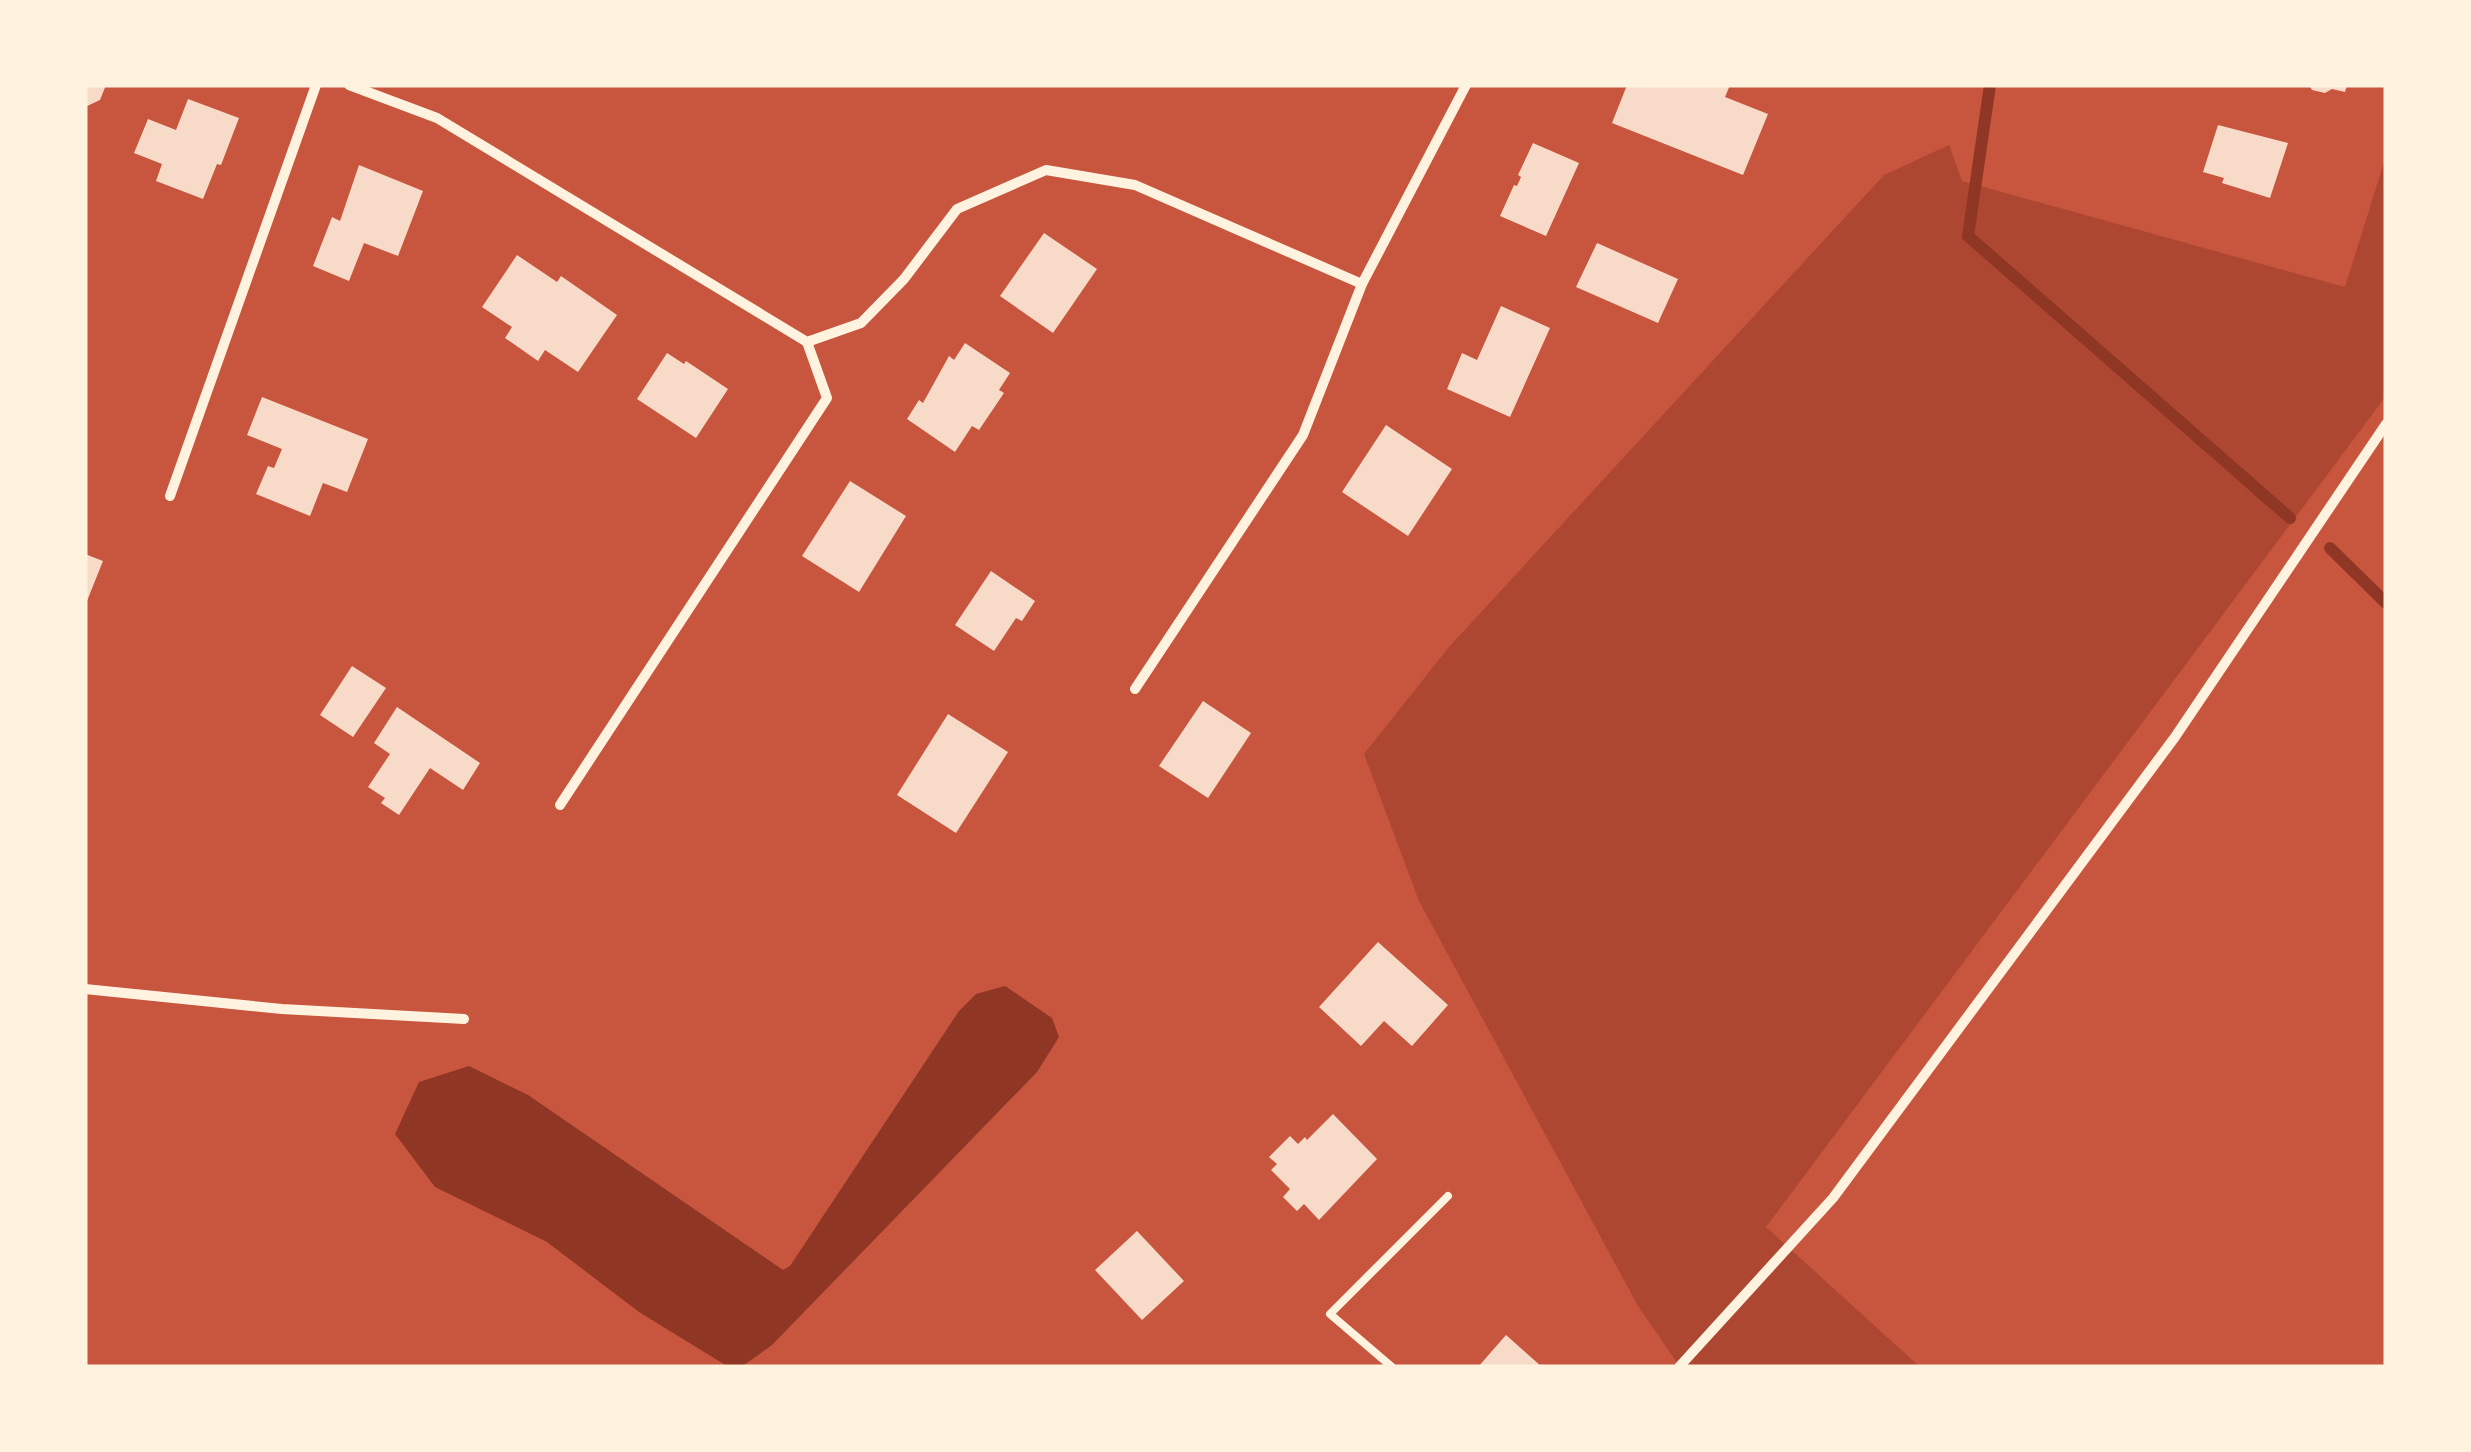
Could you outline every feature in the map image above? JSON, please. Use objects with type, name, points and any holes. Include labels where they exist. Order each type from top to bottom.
[{"type":"street","points":[[170,496],[316,85]]},
{"type":"street","points":[[350,85],[437,118],[807,342],[827,398],[560,805]]},
{"type":"street","points":[[1135,689],[1303,435],[1362,284],[1466,85]]},
{"type":"street","points":[[807,342],[861,323],[904,279],[958,209],[1046,170],[1136,185],[1362,284]]},
{"type":"street","points":[[1679,1367],[1833,1198],[2175,737],[2386,424]]},
{"type":"street","points":[[85,989],[282,1008],[464,1019]]},
{"type":"lane","points":[[1392,1367],[1330,1314],[1448,1196]]},
{"type":"shaded area","points":[[1949,145],[1962,181],[2345,287],[2386,156],[2386,396],[1766,1227],[1920,1367],[1680,1367],[1638,1306],[1419,901],[1364,754],[1449,647],[1884,175]]},
{"type":"shaded area","points":[[1005,986],[1052,1018],[1059,1037],[1037,1072],[772,1345],[744,1365],[727,1366],[639,1312],[547,1242],[435,1187],[395,1134],[419,1082],[469,1066],[528,1095],[783,1270],[790,1266],[959,1011],[976,994]]},
{"type":"building","points":[[85,85],[106,85],[100,100],[85,107]]},
{"type":"building","points":[[1627,85],[1730,85],[1725,97],[1768,114],[1743,175],[1612,123]]},
{"type":"building","points":[[2309,85],[2347,85],[2345,92],[2332,89],[2325,93],[2312,90]]},
{"type":"building","points":[[188,99],[239,118],[203,199],[156,181],[162,164],[134,153],[148,119],[176,130]]},
{"type":"building","points":[[2218,125],[2288,143],[2270,198],[2222,183],[2224,178],[2203,172]]},
{"type":"building","points":[[1533,143],[1579,163],[1546,236],[1500,216],[1514,185],[1517,186]]},
{"type":"building","points":[[359,165],[423,191],[398,256],[364,243],[349,281],[313,266],[332,217],[340,221]]},
{"type":"building","points":[[1044,233],[1097,269],[1053,333],[1000,296]]},
{"type":"building","points":[[1597,243],[1678,279],[1658,323],[1576,287]]},
{"type":"building","points":[[517,255],[557,282],[561,276],[617,315],[578,372],[545,350],[538,361],[505,338],[512,327],[482,307]]},
{"type":"building","points":[[1501,306],[1550,328],[1510,417],[1447,389],[1462,353],[1477,360]]},
{"type":"building","points":[[965,343],[1010,373],[999,390],[1004,393],[979,430],[972,426],[955,452],[907,419],[919,400],[923,403],[949,356],[954,360]]},
{"type":"building","points":[[667,353],[728,389],[696,438],[637,399]]},
{"type":"building","points":[[262,397],[368,439],[347,492],[323,483],[310,516],[256,494],[268,466],[274,468],[282,449],[247,435]]},
{"type":"building","points":[[1386,425],[1452,469],[1408,536],[1342,492]]},
{"type":"building","points":[[850,481],[906,516],[859,592],[802,556]]},
{"type":"building","points":[[85,554],[103,561],[85,606]]},
{"type":"building","points":[[991,571],[1035,601],[1022,621],[1016,618],[994,651],[955,625]]},
{"type":"building","points":[[352,666],[386,688],[353,737],[320,715]]},
{"type":"building","points":[[1203,701],[1251,733],[1208,798],[1159,766]]},
{"type":"building","points":[[397,707],[480,763],[463,790],[430,768],[399,815],[381,803],[385,798],[368,787],[390,754],[374,743]]},
{"type":"building","points":[[948,714],[1008,752],[956,833],[897,795]]},
{"type":"building","points":[[1378,942],[1448,1005],[1412,1046],[1384,1021],[1361,1046],[1319,1007]]},
{"type":"building","points":[[1333,1114],[1377,1159],[1319,1220],[1304,1204],[1297,1211],[1283,1197],[1290,1189],[1271,1170],[1277,1164],[1269,1157],[1290,1136],[1298,1144],[1305,1137],[1307,1140]]},
{"type":"building","points":[[1137,1231],[1184,1281],[1142,1320],[1095,1270]]},
{"type":"building","points":[[1506,1335],[1542,1367],[1478,1367]]},
{"type":"waterway","points":[[1990,85],[1968,236],[2290,518]]},
{"type":"waterway","points":[[2330,548],[2386,603]]}]
